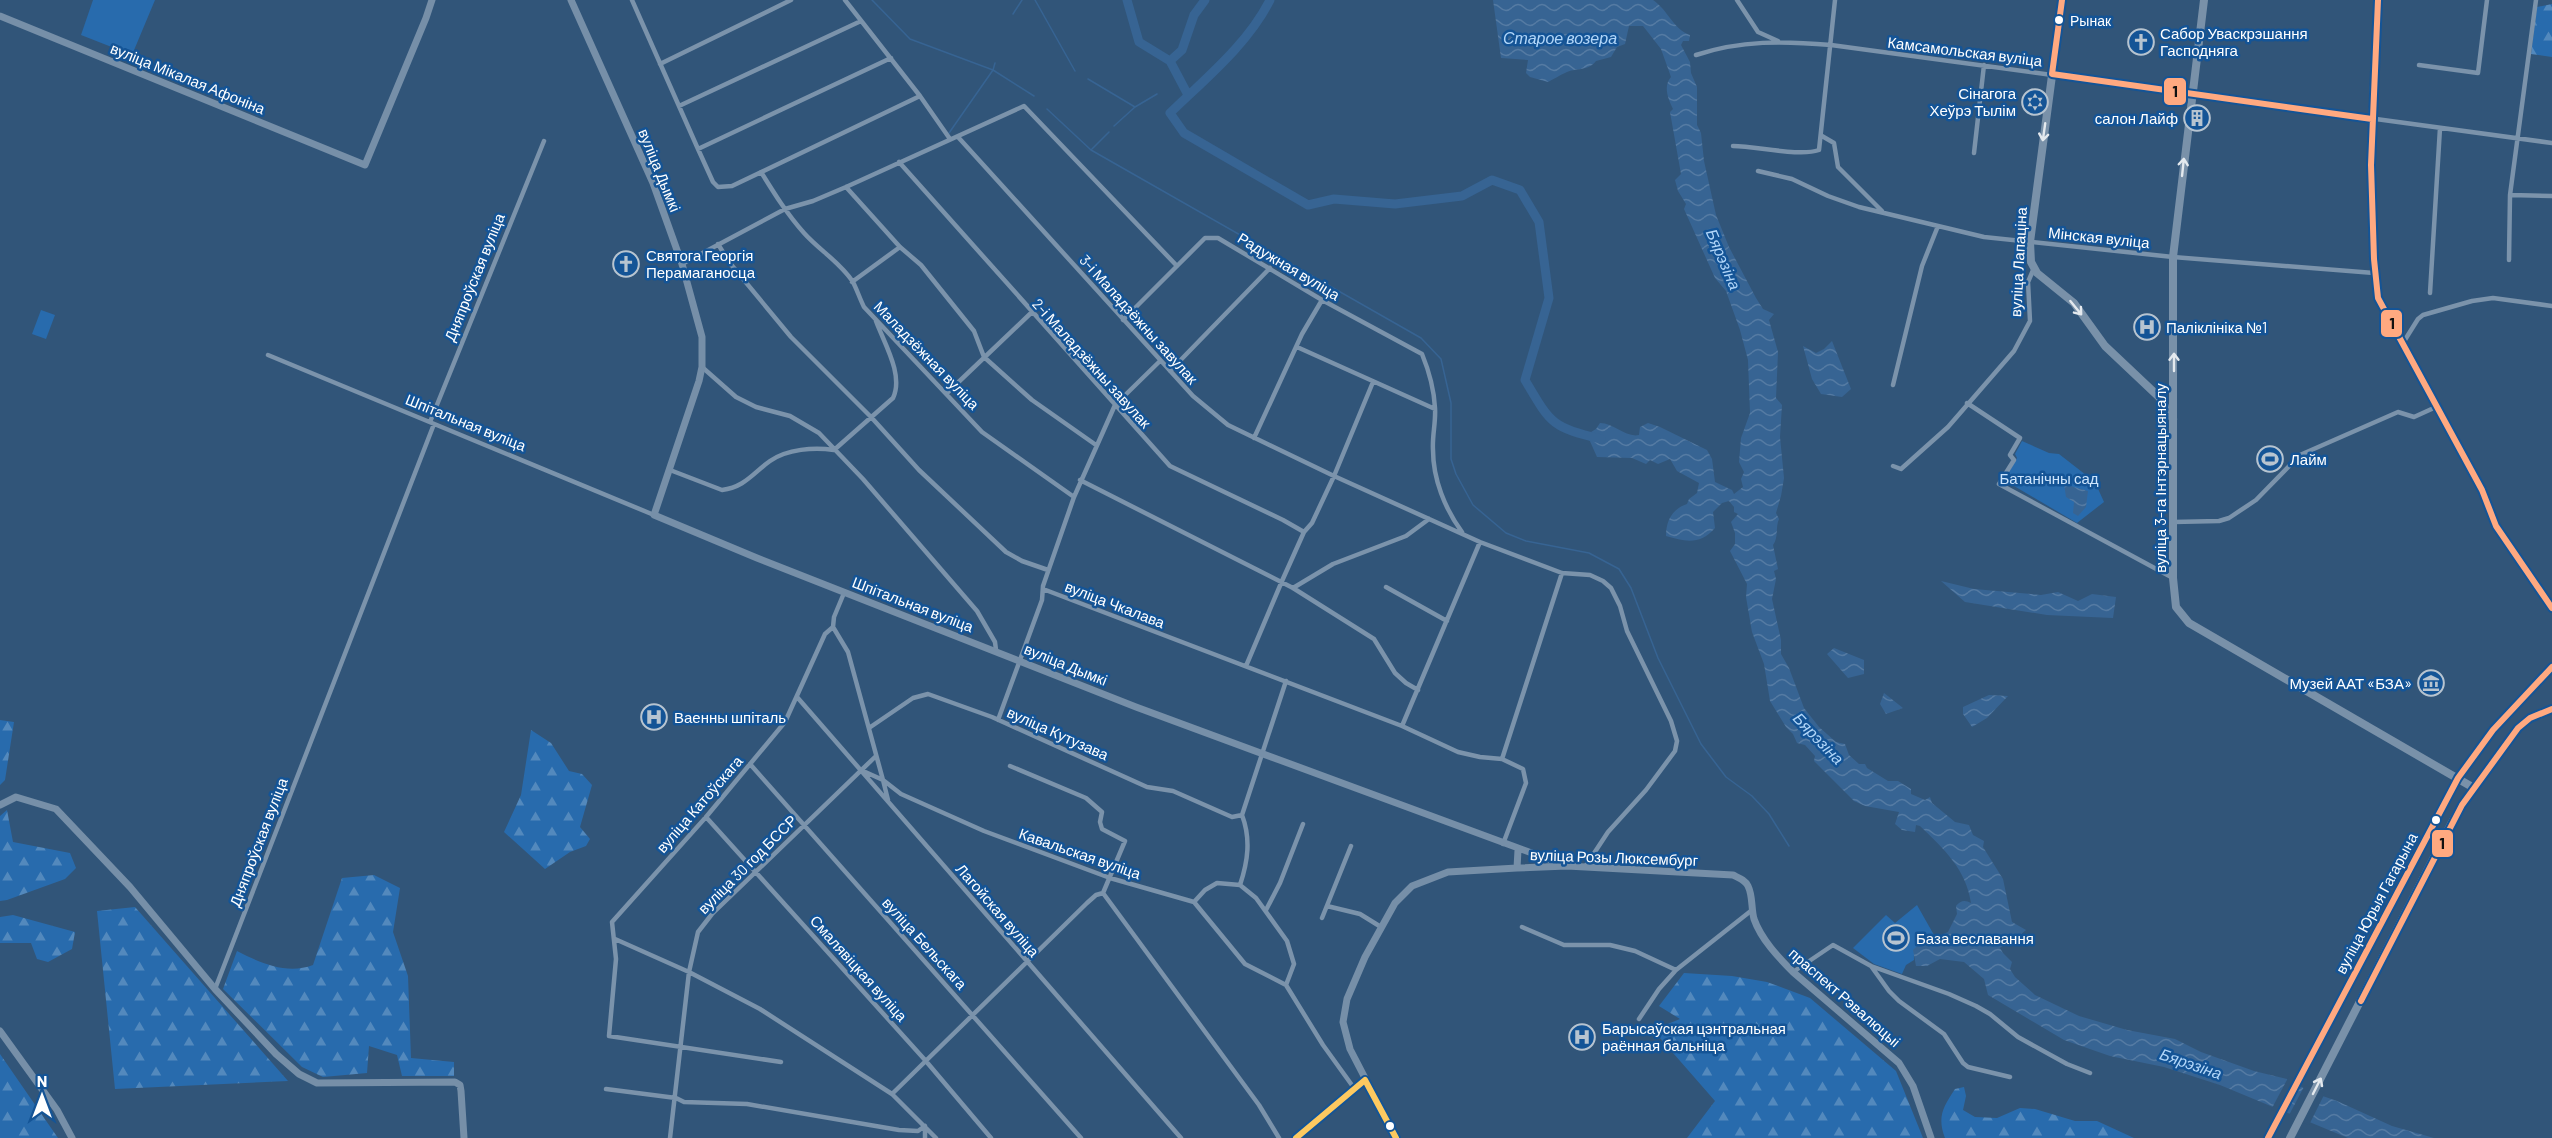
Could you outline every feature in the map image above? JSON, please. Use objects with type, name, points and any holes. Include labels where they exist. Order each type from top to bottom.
[{"type":"main road","name":"вуліца Лапаціна","points":[[2034,268],[2030,254],[2030,242],[2062,0]]},
{"type":"main road","name":"вуліца 3-га Інтэрнацыяналу","points":[[2204,0],[2173,257],[2173,578],[2176,607],[2189,623],[2474,788]]},
{"type":"main road","points":[[2034,268],[2074,303],[2105,346],[2159,397],[2174,420]]},
{"type":"main road","points":[[2159,397],[2169,394],[2174,387]]},
{"type":"main road","name":"вуліца Юрыя Гагарына","points":[[2268,1138],[2458,778],[2493,730],[2552,667]]},
{"type":"main road","name":"вуліца Юрыя Гагарына","points":[[2290,1138],[2451,824],[2518,728],[2538,714],[2552,709]]},
{"type":"street","name":"вуліца Мікалая Афоніна","points":[[0,16],[365,165],[432,0]]},
{"type":"street","name":"вуліца Дымкі","points":[[571,0],[652,183],[682,264],[702,338],[702,367]]},
{"type":"street","points":[[632,0],[713,182],[718,187],[732,186],[920,96]]},
{"type":"street","points":[[845,0],[920,96],[950,139]]},
{"type":"street","points":[[1737,0],[1758,32],[1778,41]]},
{"type":"street","points":[[1733,146],[1818,152],[1822,136],[1835,0]]},
{"type":"street","points":[[2378,0],[2372,119],[2374,273],[2383,309],[2482,490],[2496,526],[2552,608]]},
{"type":"street","points":[[2419,66],[2478,73],[2487,0]]},
{"type":"street","points":[[2510,261],[2510,195],[2536,0]]},
{"type":"street","points":[[660,64],[788,1]]},
{"type":"street","points":[[679,106],[861,21]]},
{"type":"street","name":"Камсамольская вуліца","points":[[1696,55],[1735,44],[1778,41],[1831,45],[2552,143]]},
{"type":"street","points":[[698,149],[891,58]]},
{"type":"street","points":[[1974,153],[1984,65]]},
{"type":"street","points":[[682,264],[785,209],[813,201],[846,187],[1024,106],[1177,266]]},
{"type":"street","points":[[2430,292],[2440,128]]},
{"type":"street","points":[[1822,136],[1834,143],[1838,167],[1882,211]]},
{"type":"street","name":"3-і Маладзёжны завулак","points":[[958,137],[1160,361],[1212,414],[1254,438],[1480,542],[1562,573],[1590,575],[1611,588],[1620,606],[1627,631],[1671,721],[1677,741],[1675,751],[1646,790],[1608,832],[1585,867]]},
{"type":"street","name":"Дняпроўская вуліца","points":[[215,989],[432,423],[544,141]]},
{"type":"street","name":"2-і Маладзёжны завулак","points":[[899,162],[1031,313],[1170,466],[1304,532]]},
{"type":"street","name":"Мінская вуліца","points":[[1758,171],[1792,179],[1828,196],[1859,207],[1984,237],[2173,257],[2374,273]]},
{"type":"street","name":"Маладзёжная вуліца","points":[[761,172],[804,233],[824,255],[838,265],[852,282],[864,308],[982,432],[1056,487],[1074,497]]},
{"type":"street","points":[[846,187],[900,247],[921,265],[974,331],[984,357],[1032,400],[1096,445]]},
{"type":"street","points":[[2510,195],[2552,196]]},
{"type":"street","points":[[1893,385],[1922,266],[1938,226]]},
{"type":"street","name":"Радужная вуліца","points":[[1123,320],[1205,238],[1218,238],[1322,300],[1422,354],[1430,375],[1435,409],[1433,450],[1438,483],[1446,505],[1463,534]]},
{"type":"street","name":"вуліца Чкалава","points":[[718,244],[735,270],[791,337],[871,417],[919,470],[1006,552],[1022,561],[1048,570],[1042,589],[1402,726],[1458,752],[1480,758],[1502,759]]},
{"type":"street","points":[[852,282],[900,247]]},
{"type":"street","points":[[1170,371],[1270,268]]},
{"type":"street","name":"вуліца Лапаціна","points":[[1893,466],[1901,469],[1948,427],[2014,351],[2027,329],[2031,313],[2028,282],[2034,268]]},
{"type":"street","points":[[2403,343],[2423,315],[2472,301],[2493,298],[2552,306]]},
{"type":"street","points":[[1254,438],[1302,334],[1322,300]]},
{"type":"street","points":[[947,393],[1031,313]]},
{"type":"street","points":[[834,450],[893,398],[896,391],[889,351],[876,321]]},
{"type":"street","points":[[1297,347],[1435,409]]},
{"type":"street","name":"Шпітальная вуліца","points":[[268,355],[844,593],[996,650]]},
{"type":"street","points":[[1048,570],[1080,480],[1114,405],[1160,361]]},
{"type":"street","points":[[654,514],[690,411],[702,367],[736,397],[756,406],[790,416],[819,433],[863,479],[977,611],[995,642],[996,650]]},
{"type":"street","points":[[1246,666],[1304,532],[1312,523],[1334,476],[1373,382]]},
{"type":"street","points":[[1967,403],[2019,438],[2010,455],[2014,460],[1999,483],[2173,578]]},
{"type":"street","points":[[2173,522],[2219,521],[2229,518],[2256,500],[2300,456],[2398,412],[2414,417],[2436,407]]},
{"type":"street","points":[[670,470],[722,490],[745,482],[770,461],[789,452],[823,448],[834,450]]},
{"type":"street","points":[[1080,480],[1282,581],[1374,639],[1395,673],[1406,683],[1419,690]]},
{"type":"street","points":[[1293,588],[1334,564],[1406,536],[1430,519]]},
{"type":"street","points":[[1402,726],[1480,542]]},
{"type":"street","points":[[1503,844],[1526,778],[1523,769],[1502,759],[1562,573]]},
{"type":"street","points":[[1386,587],[1447,621]]},
{"type":"street","points":[[998,720],[1042,600],[1042,589]]},
{"type":"street","name":"вуліца Катоўскага","points":[[681,1047],[609,1036],[616,959],[615,939],[611,932],[612,922],[706,817],[785,722],[825,634],[833,627],[834,617],[844,593]]},
{"type":"street","points":[[833,627],[848,652],[889,804]]},
{"type":"street","name":"вуліца Дымкі","points":[[996,650],[1263,754],[1518,850],[1567,866]]},
{"type":"street","points":[[1240,885],[1248,863],[1246,826],[1242,815],[1286,681]]},
{"type":"street","name":"вуліца Кутузава","points":[[869,728],[913,698],[928,694],[998,720],[1147,787],[1173,791],[1232,817],[1242,815]]},
{"type":"street","name":"Лагойская вуліца","points":[[797,697],[1181,1138]]},
{"type":"street","name":"вуліца 30 год БССР","points":[[670,1138],[690,972],[698,932],[712,914],[876,756]]},
{"type":"street","name":"вуліца Бельскага","points":[[750,764],[1081,1138]]},
{"type":"street","points":[[892,1094],[1087,903],[1096,895],[1103,893],[1125,841],[1102,829],[1100,822],[1102,812],[1086,798],[1010,765]]},
{"type":"street","name":"Кавальская вуліца","points":[[861,770],[883,780],[901,794],[984,831],[1110,878],[1194,902]]},
{"type":"street","points":[[0,806],[16,797],[56,809],[130,887],[215,989],[276,1054],[299,1074],[317,1083],[447,1082],[460,1085],[464,1138]]},
{"type":"street","name":"Смалявіцкая вуліца","points":[[706,817],[925,1060],[991,1138]]},
{"type":"street","points":[[1266,910],[1280,883],[1303,824]]},
{"type":"street","points":[[1322,918],[1351,846]]},
{"type":"street","points":[[1517,868],[1518,850]]},
{"type":"street","name":"вуліца Розы Люксембург","points":[[1396,1138],[1365,1080],[1345,1035],[1344,1011],[1352,984],[1380,927],[1405,892],[1423,880],[1448,872],[1567,866],[1733,875],[1741,879]]},
{"type":"street","name":"праспект Рэвалюцыі","points":[[1741,879],[1749,888],[1752,910],[1759,930],[1777,956],[1899,1064],[1914,1086],[1931,1138]]},
{"type":"street","points":[[1286,985],[1294,964],[1287,941],[1272,923],[1261,902],[1240,885],[1217,883],[1205,890],[1194,902],[1245,964],[1286,985],[1323,1045],[1354,1088]]},
{"type":"street","points":[[1103,893],[1259,1105],[1279,1138]]},
{"type":"street","points":[[1327,906],[1359,914],[1380,927]]},
{"type":"street","points":[[1639,1019],[1659,989],[1676,970],[1752,910]]},
{"type":"street","points":[[1522,927],[1564,945],[1610,945],[1635,951],[1676,970]]},
{"type":"street","points":[[615,939],[690,972],[760,1009],[892,1094],[936,1138]]},
{"type":"street","points":[[1793,972],[1833,945],[1871,966],[1949,993],[1976,1006],[1990,1014],[2018,1037],[2067,1064],[2090,1073]]},
{"type":"street","points":[[1871,966],[1899,1001],[1944,1034],[1968,1067],[2010,1077]]},
{"type":"street","points":[[0,1031],[57,1110],[72,1138]]},
{"type":"street","points":[[681,1047],[781,1062]]},
{"type":"street","points":[[1296,1138],[1365,1080]]},
{"type":"street","points":[[606,1089],[676,1098],[684,1102],[747,1104],[899,1130],[918,1131],[925,1126]]},
{"type":"street","points":[[925,1126],[925,1138]]},
{"type":"green space","points":[[93,0],[155,0],[132,55],[81,35]]},
{"type":"green space","points":[[2552,4],[2552,57],[2531,54],[2537,7]]},
{"type":"green space","points":[[41,310],[55,315],[46,339],[32,334]]},
{"type":"green space","name":"Батанічны сад","points":[[2022,441],[2049,453],[2059,454],[2095,482],[2104,502],[2077,523],[2004,480],[2017,458],[2015,454]]},
{"type":"green space","points":[[0,720],[14,722],[5,780],[0,785]]},
{"type":"green space","points":[[531,730],[551,743],[569,771],[582,774],[592,785],[580,827],[590,839],[586,846],[570,852],[545,869],[504,832],[521,795]]},
{"type":"green space","points":[[7,810],[13,842],[70,853],[76,868],[65,879],[0,901],[0,816]]},
{"type":"green space","points":[[374,875],[400,888],[393,932],[408,976],[411,1058],[454,1062],[454,1076],[402,1076],[397,1055],[369,1046],[367,1073],[323,1077],[302,1067],[223,989],[237,951],[255,960],[284,968],[303,968],[313,965],[342,878]]},
{"type":"green space","name":"База веславання","points":[[1917,905],[1934,935],[1917,947],[1914,960],[1906,965],[1902,974],[1874,964],[1853,948],[1886,915],[1895,923]]},
{"type":"green space","points":[[135,907],[288,1081],[115,1089],[97,911]]},
{"type":"green space","points":[[13,915],[75,932],[72,949],[48,962],[37,959],[31,943],[0,943],[0,917]]},
{"type":"green space","points":[[1684,973],[1732,976],[1767,982],[1810,998],[1896,1071],[1923,1138],[1687,1138],[1715,1101],[1653,1030],[1680,1019],[1659,1006]]},
{"type":"green space","points":[[0,1054],[58,1138],[0,1138]]},
{"type":"green space","points":[[1964,1087],[1966,1096],[1963,1110],[1975,1117],[1997,1118],[2020,1108],[2035,1109],[2075,1121],[2097,1121],[2134,1138],[1945,1138],[1941,1118],[1944,1107],[1955,1089]]},
{"type":"water","points":[[1493,0],[1653,0],[1679,28],[1690,35],[1689,41],[1683,41],[1681,45],[1690,62],[1691,73],[1697,87],[1697,125],[1701,133],[1704,161],[1716,215],[1729,247],[1756,298],[1763,309],[1774,314],[1769,320],[1778,352],[1776,398],[1782,405],[1780,437],[1784,478],[1776,513],[1779,519],[1773,545],[1778,569],[1774,571],[1776,579],[1772,599],[1781,640],[1781,654],[1789,668],[1804,708],[1819,727],[1836,742],[1845,744],[1849,755],[1859,764],[1865,764],[1867,768],[1888,781],[1898,781],[1911,789],[1911,794],[1925,800],[1930,797],[1932,803],[1955,822],[1969,825],[1973,835],[1984,841],[1983,847],[2003,879],[2012,922],[2026,930],[2019,936],[2003,938],[2005,944],[2000,948],[2012,962],[2010,969],[2015,977],[2035,995],[2079,1016],[2127,1030],[2175,1039],[2201,1052],[2254,1071],[2287,1079],[2311,1092],[2392,1126],[2434,1138],[2348,1138],[2220,1085],[2164,1067],[2110,1056],[2064,1040],[1988,995],[1984,979],[1964,962],[1940,959],[1927,966],[1916,966],[1913,950],[1925,941],[1948,932],[1957,914],[1956,906],[1963,901],[1971,903],[1964,880],[1953,860],[1920,826],[1916,825],[1915,832],[1902,830],[1895,824],[1899,812],[1865,806],[1854,801],[1814,761],[1815,756],[1805,745],[1797,743],[1793,734],[1786,727],[1770,701],[1764,664],[1752,632],[1746,597],[1747,584],[1730,551],[1735,544],[1735,533],[1731,522],[1738,514],[1734,512],[1734,507],[1729,501],[1722,503],[1713,512],[1715,528],[1698,540],[1686,541],[1666,536],[1671,516],[1697,493],[1699,483],[1677,471],[1670,459],[1658,464],[1650,460],[1646,464],[1632,458],[1597,457],[1589,439],[1591,432],[1600,423],[1610,425],[1625,433],[1639,435],[1640,427],[1648,423],[1707,450],[1712,459],[1715,482],[1732,490],[1734,494],[1743,487],[1741,479],[1744,472],[1739,462],[1741,438],[1750,413],[1748,360],[1726,291],[1715,278],[1684,209],[1686,204],[1678,191],[1675,180],[1681,174],[1670,112],[1673,109],[1667,88],[1671,77],[1661,49],[1643,26],[1629,26],[1625,44],[1617,47],[1611,57],[1596,61],[1585,68],[1569,71],[1548,82],[1530,77],[1526,73],[1528,60],[1501,58]]},
{"type":"water","points":[[1832,341],[1851,389],[1842,397],[1821,394],[1812,379],[1803,346],[1816,353]]},
{"type":"water","points":[[2064,484],[2088,491],[2086,507],[2078,516],[2073,513],[2074,502],[2066,497]]},
{"type":"water","points":[[1941,581],[1974,589],[2041,595],[2058,592],[2078,601],[2092,594],[2116,597],[2113,618],[2047,615],[1965,602]]},
{"type":"water","points":[[1834,648],[1864,660],[1864,674],[1848,678],[1827,654]]},
{"type":"water","points":[[1884,693],[1903,708],[1886,714],[1880,704]]},
{"type":"water","points":[[1989,695],[2008,696],[1987,718],[1972,727],[1963,714],[1963,707]]},
{"type":"pier","points":[[2289,1076],[2301,1083],[2284,1115],[2271,1110]]},
{"type":"pier","points":[[2305,1085],[2325,1093],[2309,1125],[2288,1117]]},
{"type":"waterway","points":[[872,0],[910,39],[993,70],[949,133]]},
{"type":"waterway","points":[[1013,14],[1022,0]]},
{"type":"waterway","points":[[1035,0],[1075,71]]},
{"type":"waterway","points":[[1127,0],[1139,42],[1170,61],[1188,95]]},
{"type":"waterway","points":[[1170,61],[1182,50],[1194,15],[1205,0]]},
{"type":"waterway","points":[[1270,0],[1238,46],[1170,113],[1184,133],[1308,205],[1334,199],[1395,204],[1462,196],[1492,180],[1520,190],[1539,222],[1549,298],[1525,380],[1554,422],[1572,431],[1601,439]]},
{"type":"waterway","points":[[995,63],[993,70],[1034,96]]},
{"type":"waterway","points":[[1088,79],[1135,107],[1157,94]]},
{"type":"waterway","points":[[1114,126],[1135,107]]},
{"type":"waterway","points":[[1047,109],[1091,150],[1109,132]]},
{"type":"waterway","points":[[1091,150],[1421,338],[1441,359],[1451,403],[1451,459],[1456,474],[1473,505],[1506,533],[1526,541],[1589,553],[1619,569],[1631,588],[1658,658],[1701,744],[1726,777],[1752,796],[1769,814],[1789,846]]},
{"type":"transit line","name":"1","points":[[2062,0],[2052,74],[2372,119]]},
{"type":"transit line","name":"1","points":[[2378,0],[2371,165],[2374,259],[2378,298],[2482,490],[2496,526],[2552,608]]},
{"type":"transit line","name":"1","points":[[2268,1138],[2458,778],[2493,730],[2552,667]]},
{"type":"transit line","name":"1","points":[[2361,1001],[2462,805],[2518,728],[2530,718],[2552,709]]},
{"type":"transit line","points":[[1296,1138],[1365,1080],[1396,1138]]},
{"type":"place","name":"Рынак","points":[[2059,20]]},
{"type":"place","name":"Сабор Уваскрэшання Гасподняга","points":[[2141,42]]},
{"type":"place","name":"Сінагога Хеўрэ Тылім","points":[[2035,102]]},
{"type":"place","name":"салон Лайф","points":[[2197,118]]},
{"type":"place","name":"Святога Георгія Перамаганосца","points":[[626,264]]},
{"type":"place","name":"Паліклініка №1","points":[[2147,327]]},
{"type":"place","name":"Лайм","points":[[2270,459]]},
{"type":"place","name":"Музей ААТ «БЗА»","points":[[2431,683]]},
{"type":"place","name":"Ваенны шпіталь","points":[[654,717]]},
{"type":"place","name":"База веславання","points":[[1896,938]]},
{"type":"place","name":"Барысаўская цэнтральная раённая бальніца","points":[[1582,1037]]},
{"type":"water label","name":"Старое возера","points":[[1560,37]]},
{"type":"water label","name":"Бярэзіна","points":[[1724,259]]},
{"type":"water label","name":"Бярэзіна","points":[[1819,738]]},
{"type":"water label","name":"Бярэзіна","points":[[2191,1063]]}]
